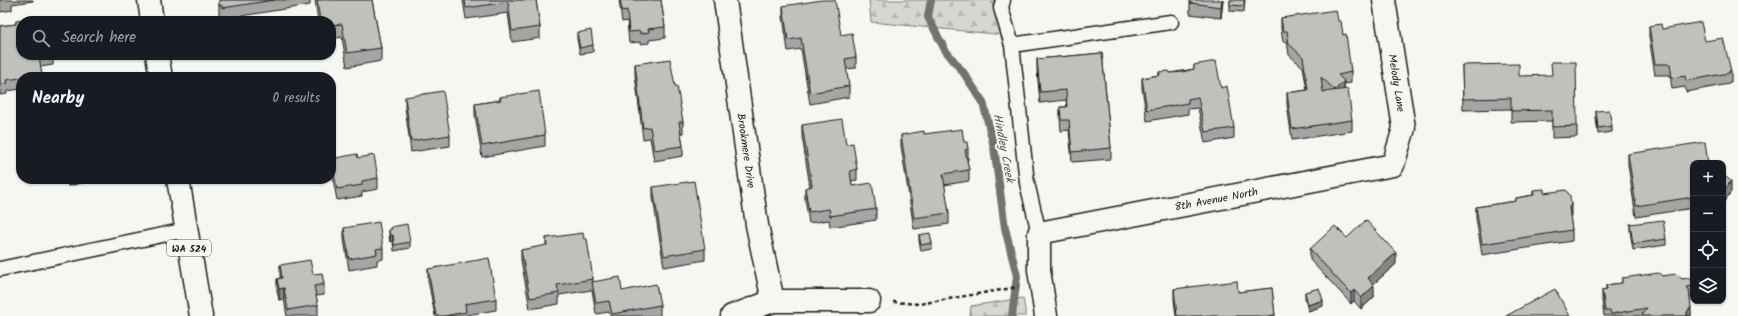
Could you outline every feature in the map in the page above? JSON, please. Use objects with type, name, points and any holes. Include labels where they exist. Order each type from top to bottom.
[{"type":"street","points":[[149,0],[151,16]]},
{"type":"street","name":"Brookmere Drive","points":[[725,0],[757,224],[773,301]]},
{"type":"street","name":"Melody Lane","points":[[1384,0],[1404,128],[1394,165]]},
{"type":"street","points":[[158,60],[160,72]]},
{"type":"street","name":"8th Avenue North","points":[[1039,233],[1394,165]]},
{"type":"street","name":"WA 524","points":[[179,184],[201,316]]},
{"type":"street","points":[[1039,233],[1039,270],[1046,316]]},
{"type":"street","points":[[732,316],[773,301],[869,301]]},
{"type":"lane","points":[[1003,0],[1001,8],[1012,45],[1027,183],[1039,233]]},
{"type":"lane","points":[[1012,45],[1171,22]]},
{"type":"lane","points":[[0,269],[186,230]]},
{"type":"path","points":[[869,301],[919,304],[1006,289]]},
{"type":"green space","points":[[869,0],[991,0],[1005,35],[871,22]]},
{"type":"green space","points":[[1023,298],[1026,316],[970,316],[971,306]]},
{"type":"building","points":[[274,0],[222,8],[222,5],[219,6],[219,1]]},
{"type":"building","points":[[317,0],[372,0],[381,48],[347,53],[342,24],[336,25],[336,16],[319,16]]},
{"type":"building","points":[[465,0],[536,0],[540,27],[512,31],[508,2],[466,8]]},
{"type":"building","points":[[620,0],[661,0],[665,27],[648,29],[649,32],[640,34],[640,31],[629,32],[627,10],[622,11]]},
{"type":"building","points":[[822,0],[835,0],[841,35],[852,33],[856,57],[845,59],[849,86],[810,93],[801,38],[788,40],[783,6]]},
{"type":"building","points":[[1190,0],[1222,0],[1221,7],[1190,3]]},
{"type":"building","points":[[1230,0],[1244,0],[1244,6],[1230,5]]},
{"type":"building","points":[[1336,10],[1338,21],[1341,21],[1343,35],[1346,34],[1351,72],[1338,75],[1344,81],[1335,90],[1321,77],[1323,92],[1348,89],[1352,120],[1292,129],[1287,93],[1308,90],[1303,57],[1289,44],[1287,31],[1283,31],[1281,18]]},
{"type":"building","points":[[1701,22],[1705,41],[1723,38],[1731,71],[1729,71],[1729,73],[1686,81],[1685,76],[1672,78],[1670,64],[1655,64],[1649,26],[1661,24],[1662,29]]},
{"type":"building","points":[[16,24],[16,60],[40,60],[42,72],[16,72],[16,79],[6,80],[7,83],[0,84],[0,26]]},
{"type":"building","points":[[591,30],[593,45],[580,48],[577,33]]},
{"type":"building","points":[[1102,53],[1111,148],[1072,152],[1069,120],[1061,120],[1060,107],[1067,107],[1066,90],[1040,92],[1037,59]]},
{"type":"building","points":[[670,59],[675,86],[677,86],[683,122],[679,122],[683,146],[654,150],[650,127],[643,128],[635,64]]},
{"type":"building","points":[[1216,61],[1221,88],[1227,86],[1234,128],[1205,132],[1198,97],[1188,99],[1188,103],[1147,110],[1142,78],[1160,75],[1159,72],[1182,72],[1194,69],[1194,65]]},
{"type":"building","points":[[1551,62],[1576,62],[1577,126],[1552,127],[1552,110],[1511,111],[1511,98],[1463,99],[1462,65],[1519,64],[1519,76],[1552,75]]},
{"type":"building","points":[[443,91],[450,135],[411,141],[405,97]]},
{"type":"building","points":[[539,91],[545,135],[482,146],[475,104],[501,100],[500,97]]},
{"type":"building","points":[[1609,110],[1612,126],[1598,128],[1596,111]]},
{"type":"building","points":[[842,119],[846,144],[853,143],[857,169],[850,171],[852,186],[872,183],[876,209],[830,216],[829,209],[809,212],[805,188],[812,186],[802,125]]},
{"type":"building","points":[[962,129],[964,142],[967,142],[968,149],[965,150],[969,170],[943,174],[949,213],[914,218],[901,135],[924,131],[924,134]]},
{"type":"building","points":[[1705,142],[1708,160],[1690,160],[1690,197],[1636,206],[1628,154]]},
{"type":"building","points":[[357,154],[358,158],[374,155],[378,178],[362,181],[362,185],[337,189],[336,158]]},
{"type":"building","points":[[1726,177],[1731,181],[1726,188]]},
{"type":"building","points":[[694,181],[705,249],[664,256],[653,187]]},
{"type":"building","points":[[1544,189],[1544,193],[1566,190],[1570,196],[1571,204],[1569,208],[1572,230],[1482,244],[1476,207],[1516,201],[1516,198],[1534,195],[1533,190]]},
{"type":"building","points":[[1366,220],[1396,253],[1368,278],[1374,286],[1361,298],[1354,290],[1351,293],[1310,249],[1335,226],[1347,238]]},
{"type":"building","points":[[1663,220],[1666,239],[1633,244],[1630,224]]},
{"type":"building","points":[[379,222],[383,248],[376,249],[377,254],[349,259],[344,228]]},
{"type":"building","points":[[407,224],[410,242],[394,245],[393,235],[390,236],[389,229],[392,229],[391,227]]},
{"type":"building","points":[[583,233],[584,239],[587,239],[593,279],[557,285],[559,293],[530,298],[521,250],[547,245],[546,238]]},
{"type":"building","points":[[930,233],[932,243],[921,245],[919,235]]},
{"type":"building","points":[[489,258],[496,299],[465,304],[466,312],[436,316],[428,269]]},
{"type":"building","points":[[310,260],[313,274],[322,273],[324,284],[314,286],[318,305],[288,310],[284,288],[279,289],[277,279],[282,278],[280,265]]},
{"type":"building","points":[[1659,273],[1662,276],[1676,274],[1682,279],[1688,278],[1690,279],[1690,286],[1686,287],[1689,289],[1691,307],[1687,312],[1687,316],[1644,316],[1642,314],[1647,308],[1611,314],[1610,311],[1605,311],[1602,290],[1607,289],[1606,285],[1622,283],[1622,278]]},
{"type":"building","points":[[620,277],[622,291],[656,284],[660,305],[612,314],[609,301],[596,303],[592,282]]},
{"type":"building","points":[[1237,281],[1238,292],[1272,288],[1275,315],[1177,316],[1174,289]]},
{"type":"building","points":[[1319,288],[1323,300],[1308,305],[1305,292]]},
{"type":"building","points":[[1555,289],[1570,316],[1506,316]]},
{"type":"waterway","name":"Hindley Creek","points":[[931,0],[928,17],[945,50],[963,72],[983,102],[994,147],[1005,228],[1017,276],[1012,316]]}]
